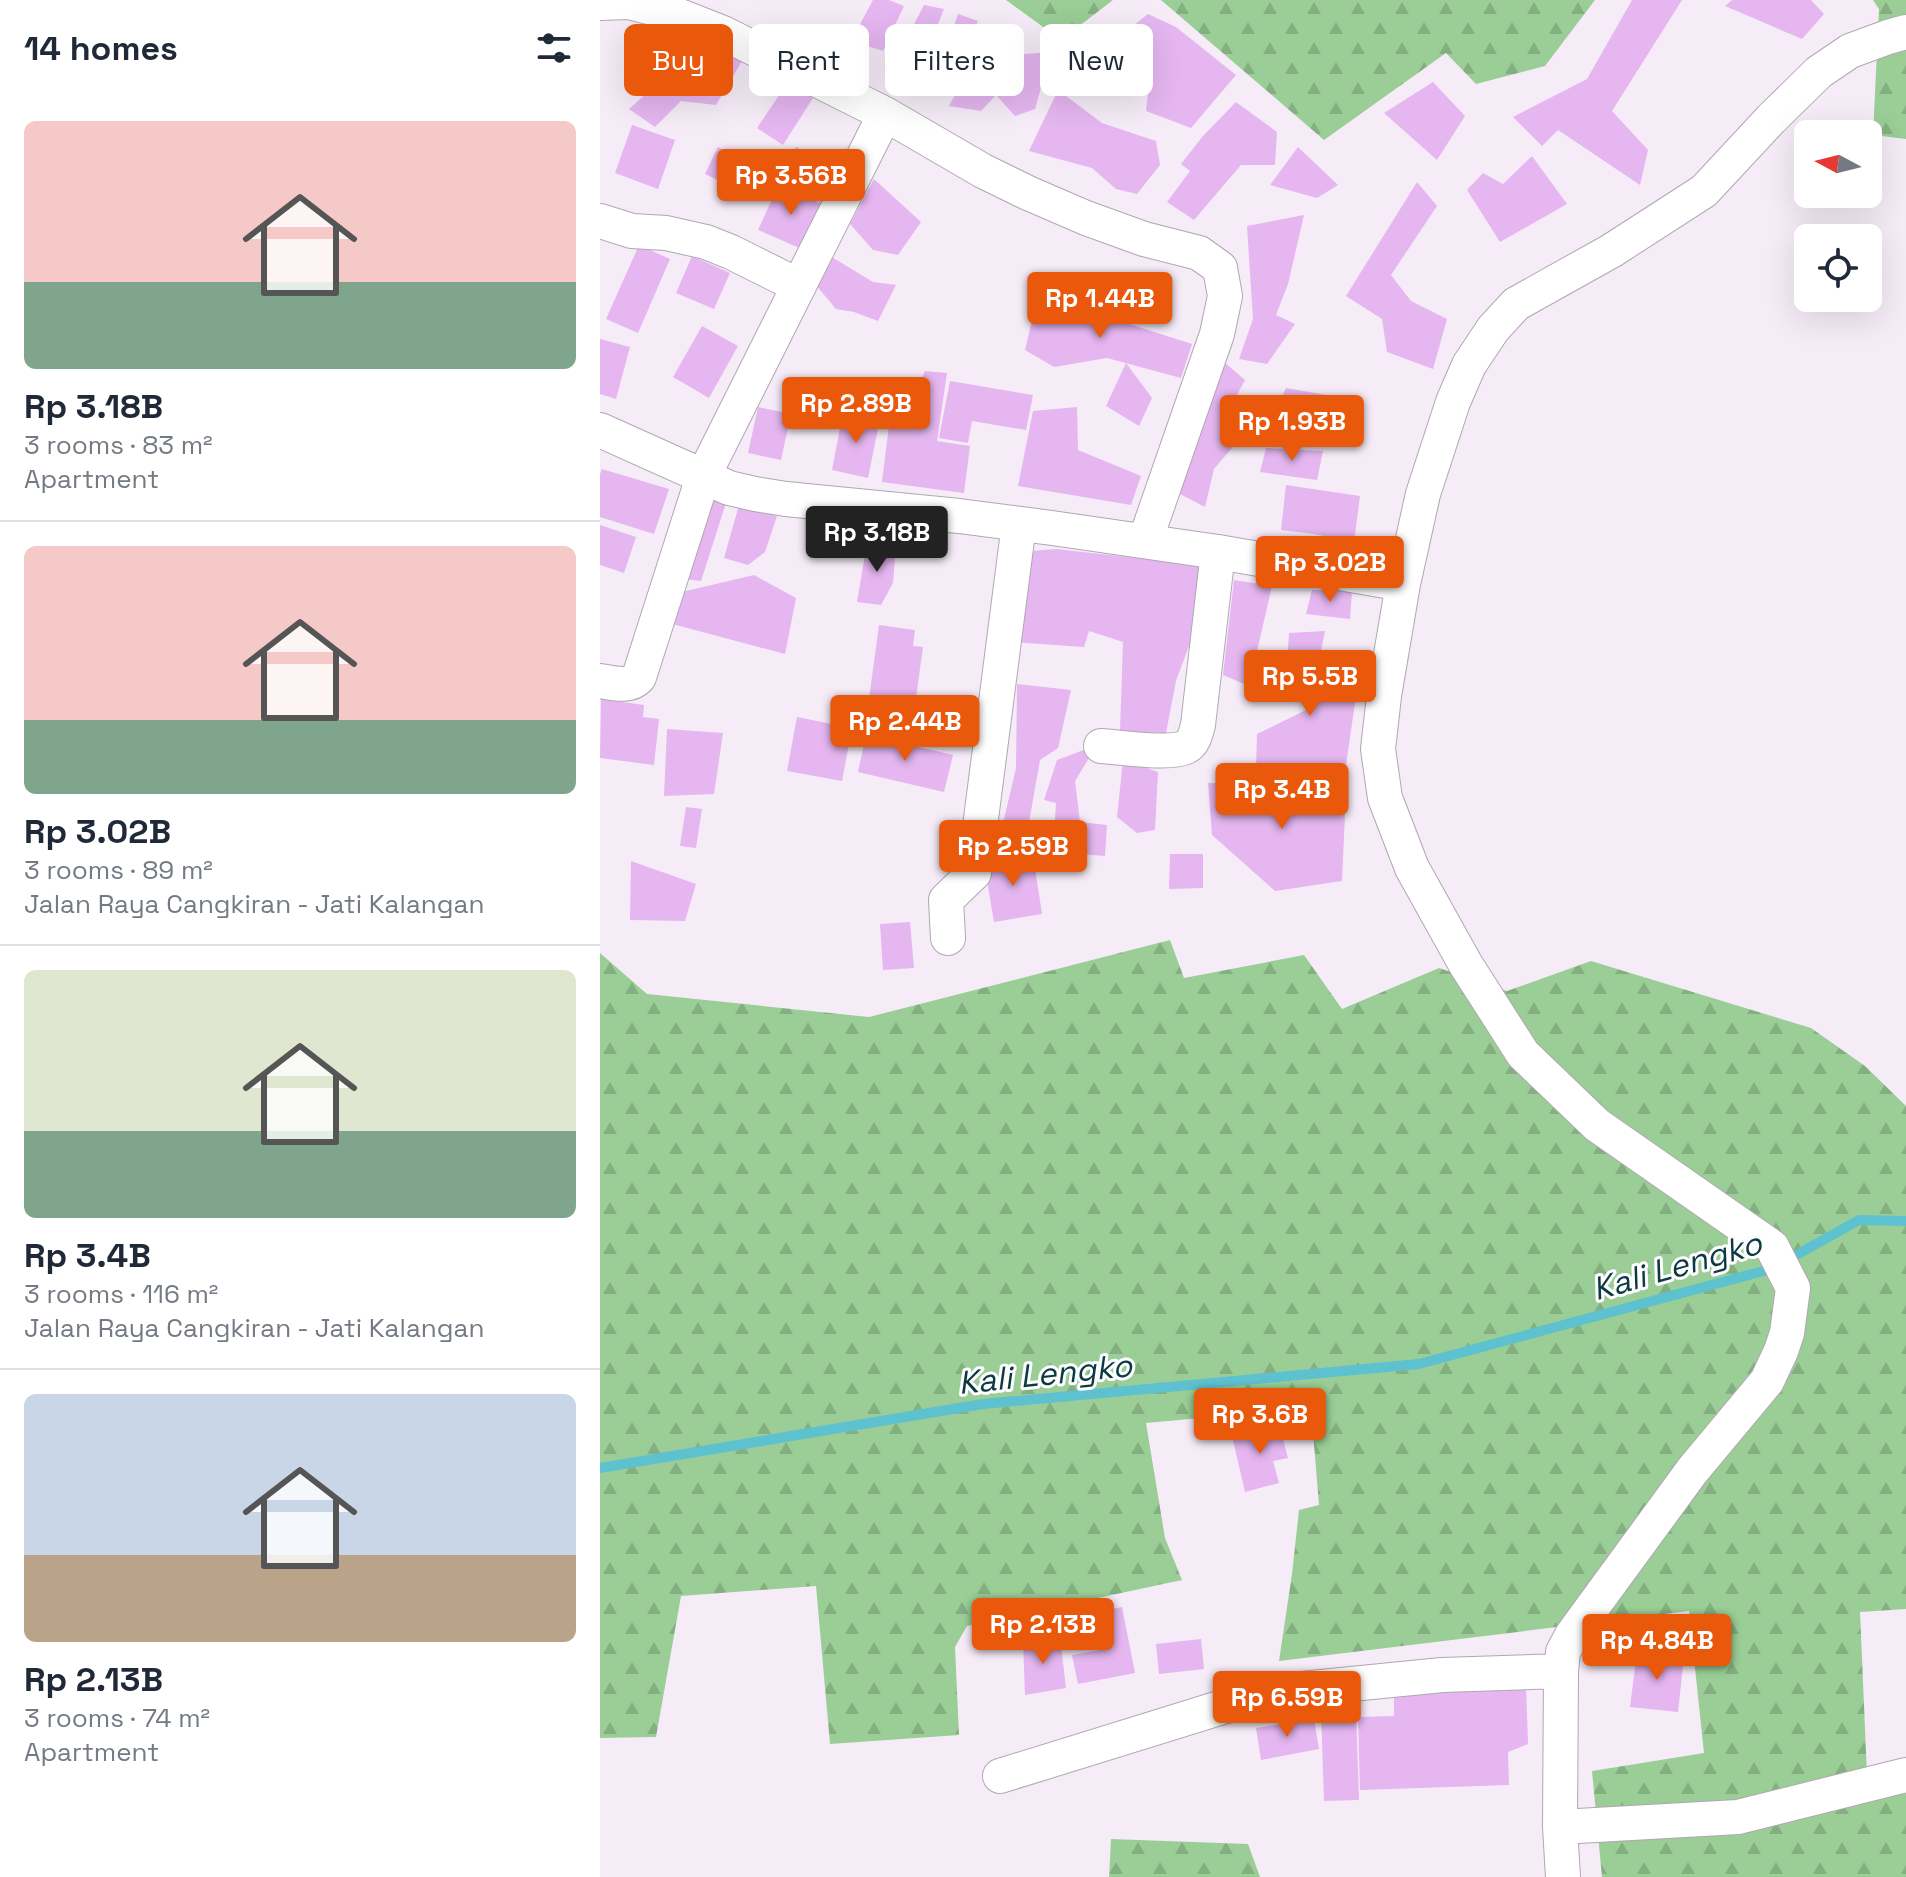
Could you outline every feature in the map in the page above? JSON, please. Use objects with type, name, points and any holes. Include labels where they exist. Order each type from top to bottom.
[{"type":"street","points":[[600,3],[629,2],[672,13],[723,33],[885,114],[983,171],[1028,193],[1144,239],[1199,253],[1220,268],[1225,296],[1217,334],[1145,541]]},
{"type":"street","points":[[1563,1877],[1560,1827],[1563,1652],[1572,1635],[1692,1471],[1767,1381],[1787,1333],[1793,1288],[1772,1247],[1597,1125],[1523,1054],[1466,965],[1412,868],[1385,798],[1378,749],[1403,584],[1423,494],[1453,402],[1469,365],[1493,329],[1516,304],[1611,251],[1704,191],[1819,72],[1850,51],[1906,32]]},
{"type":"street","points":[[600,681],[628,683],[635,682],[639,677],[703,477],[885,114]]},
{"type":"street","points":[[600,221],[632,231],[666,233],[706,242],[799,286]]},
{"type":"street","points":[[600,430],[729,488],[786,499],[889,508],[1145,541],[1403,584]]},
{"type":"street","points":[[948,938],[946,900],[974,873],[1019,524]]},
{"type":"street","points":[[1101,746],[1171,750],[1185,747],[1191,742],[1198,725],[1218,552]]},
{"type":"street","points":[[1000,1776],[1271,1692],[1442,1675],[1561,1671]]},
{"type":"street","points":[[1560,1827],[1738,1817],[1906,1775]]},
{"type":"green space","points":[[1006,0],[1113,0],[1082,24],[1040,25]]},
{"type":"green space","points":[[1161,0],[1595,0],[1545,66],[1476,84],[1446,53],[1324,140]]},
{"type":"green space","points":[[1873,0],[1906,0],[1906,139],[1882,136],[1882,120],[1874,120],[1879,9]]},
{"type":"green space","points":[[1170,940],[1184,978],[1304,955],[1342,1009],[1439,968],[1507,991],[1591,961],[1811,1028],[1865,1066],[1906,1106],[1906,1609],[1860,1612],[1868,1798],[1906,1793],[1906,1877],[1602,1877],[1592,1771],[1704,1753],[1689,1611],[1279,1661],[1299,1510],[1319,1505],[1311,1408],[1146,1423],[1165,1538],[1182,1580],[967,1626],[955,1647],[959,1735],[830,1744],[816,1586],[681,1596],[656,1737],[600,1738],[600,953],[647,994],[869,1017]]},
{"type":"green space","points":[[1111,1839],[1248,1844],[1260,1877],[1109,1877]]},
{"type":"building","points":[[873,0],[889,0],[904,6],[896,24],[885,24],[883,51],[869,47],[869,24],[860,24]]},
{"type":"building","points":[[1632,0],[1682,0],[1612,111],[1648,150],[1640,185],[1558,130],[1542,146],[1513,117],[1587,79]]},
{"type":"building","points":[[1732,0],[1811,0],[1824,14],[1802,39],[1725,6]]},
{"type":"building","points":[[924,5],[944,9],[938,24],[914,24]]},
{"type":"building","points":[[958,14],[978,21],[977,24],[955,24]]},
{"type":"building","points":[[1148,14],[1176,27],[1236,75],[1191,128],[1146,111],[1148,96],[1153,96],[1153,24],[1135,24]]},
{"type":"building","points":[[1040,53],[1040,91],[1035,109],[1015,116],[997,96],[1024,96],[1024,54]]},
{"type":"building","points":[[733,58],[742,61],[733,76]]},
{"type":"building","points":[[1433,82],[1465,116],[1437,160],[1384,113]]},
{"type":"building","points":[[644,96],[721,96],[716,105],[681,101],[655,127],[629,109]]},
{"type":"building","points":[[779,96],[813,98],[783,145],[757,128]]},
{"type":"building","points":[[954,96],[995,96],[981,111],[949,106]]},
{"type":"building","points":[[1055,96],[1066,96],[1102,123],[1156,141],[1160,165],[1137,194],[1116,189],[1092,168],[1029,151]]},
{"type":"building","points":[[1236,102],[1277,132],[1275,165],[1241,165],[1194,220],[1167,202],[1190,171],[1181,164]]},
{"type":"building","points":[[632,125],[675,140],[658,189],[615,173]]},
{"type":"building","points":[[718,147],[762,168],[748,195],[705,174]]},
{"type":"building","points":[[796,147],[840,169],[827,193],[784,171]]},
{"type":"building","points":[[1298,147],[1338,185],[1317,198],[1270,185]]},
{"type":"building","points":[[1532,156],[1567,204],[1500,242],[1467,190],[1483,173],[1503,184]]},
{"type":"building","points":[[874,179],[921,222],[898,255],[873,250],[850,224]]},
{"type":"building","points":[[1417,182],[1437,206],[1391,275],[1411,301],[1447,319],[1433,369],[1387,352],[1382,319],[1346,296]]},
{"type":"building","points":[[779,184],[825,206],[804,250],[758,230]]},
{"type":"building","points":[[1304,215],[1288,284],[1276,315],[1295,324],[1267,364],[1239,359],[1253,319],[1247,226]]},
{"type":"building","points":[[639,245],[670,259],[638,333],[606,319]]},
{"type":"building","points":[[692,256],[730,273],[714,309],[676,293]]},
{"type":"building","points":[[830,256],[873,282],[896,285],[878,321],[836,309],[815,284]]},
{"type":"building","points":[[1038,295],[1192,344],[1181,378],[1107,358],[1054,367],[1025,350]]},
{"type":"building","points":[[702,326],[738,346],[709,398],[673,377]]},
{"type":"building","points":[[600,339],[630,347],[616,399],[600,394]]},
{"type":"building","points":[[1224,362],[1245,380],[1231,406],[1237,431],[1232,448],[1214,469],[1205,507],[1180,494]]},
{"type":"building","points":[[1126,363],[1152,398],[1139,426],[1106,406]]},
{"type":"building","points":[[925,371],[947,373],[937,441],[970,446],[964,493],[882,482],[889,425],[903,421]]},
{"type":"building","points":[[950,381],[1033,395],[1026,430],[972,421],[968,443],[939,438]]},
{"type":"building","points":[[1286,388],[1355,400],[1335,436],[1271,420]]},
{"type":"building","points":[[758,407],[791,414],[781,460],[748,453]]},
{"type":"building","points":[[1077,407],[1078,450],[1141,476],[1131,505],[1018,486],[1033,411]]},
{"type":"building","points":[[843,412],[880,419],[868,478],[832,470]]},
{"type":"building","points":[[1266,448],[1323,451],[1317,480],[1260,472]]},
{"type":"building","points":[[602,469],[669,489],[654,534],[600,517]]},
{"type":"building","points":[[1286,485],[1360,496],[1354,542],[1281,530]]},
{"type":"building","points":[[706,499],[726,503],[701,581],[684,579]]},
{"type":"building","points":[[739,505],[777,516],[765,552],[748,565],[724,558]]},
{"type":"building","points":[[600,525],[636,537],[624,573],[600,565]]},
{"type":"building","points":[[867,543],[896,546],[893,583],[881,605],[857,602]]},
{"type":"building","points":[[1056,549],[1199,565],[1197,624],[1176,681],[1166,733],[1120,731],[1123,642],[1089,631],[1084,647],[1014,642],[1031,551]]},
{"type":"building","points":[[754,575],[796,598],[785,654],[665,622],[669,595]]},
{"type":"building","points":[[1234,580],[1272,586],[1249,686],[1223,675]]},
{"type":"building","points":[[1312,590],[1352,591],[1350,619],[1306,614]]},
{"type":"building","points":[[879,625],[915,630],[913,646],[923,647],[912,727],[866,721]]},
{"type":"building","points":[[1325,631],[1314,684],[1357,689],[1345,772],[1256,770],[1257,734],[1306,710],[1287,667],[1289,633]]},
{"type":"building","points":[[1017,684],[1071,690],[1058,748],[1040,760],[1024,851],[997,849],[1016,768]]},
{"type":"building","points":[[601,699],[644,705],[643,717],[659,719],[654,765],[600,758]]},
{"type":"building","points":[[797,717],[852,728],[842,781],[787,771]]},
{"type":"building","points":[[667,729],[723,733],[714,794],[664,796]]},
{"type":"building","points":[[866,735],[953,755],[944,792],[858,772]]},
{"type":"building","points":[[1097,745],[1075,781],[1080,822],[1107,825],[1105,856],[1053,852],[1056,803],[1044,800],[1057,760]]},
{"type":"building","points":[[1123,760],[1158,772],[1155,830],[1137,833],[1117,817]]},
{"type":"building","points":[[1208,783],[1282,783],[1346,792],[1342,881],[1275,891],[1212,835]]},
{"type":"building","points":[[686,807],[702,809],[696,848],[680,846]]},
{"type":"building","points":[[1170,854],[1203,854],[1203,888],[1169,889]]},
{"type":"building","points":[[1033,855],[1042,914],[994,922],[984,863]]},
{"type":"building","points":[[631,861],[696,884],[685,921],[630,920]]},
{"type":"building","points":[[910,922],[914,968],[883,970],[880,924]]},
{"type":"building","points":[[1279,1424],[1288,1458],[1273,1461],[1279,1483],[1245,1492],[1232,1436]]},
{"type":"building","points":[[1122,1607],[1135,1673],[1078,1684],[1072,1655],[1100,1650],[1092,1613]]},
{"type":"building","points":[[1060,1637],[1066,1688],[1025,1695],[1023,1641]]},
{"type":"building","points":[[1201,1639],[1204,1669],[1159,1674],[1156,1644]]},
{"type":"building","points":[[1637,1652],[1684,1657],[1678,1712],[1630,1707]]},
{"type":"building","points":[[1526,1686],[1528,1744],[1508,1752],[1509,1785],[1360,1790],[1358,1717],[1394,1716],[1394,1691]]},
{"type":"building","points":[[1356,1710],[1359,1800],[1324,1801],[1321,1712]]},
{"type":"building","points":[[1314,1719],[1319,1749],[1261,1760],[1256,1728]]},
{"type":"waterway","name":"Kali Lengko","points":[[600,1468],[983,1404],[1419,1364],[1771,1269],[1859,1220],[1906,1221]]}]
